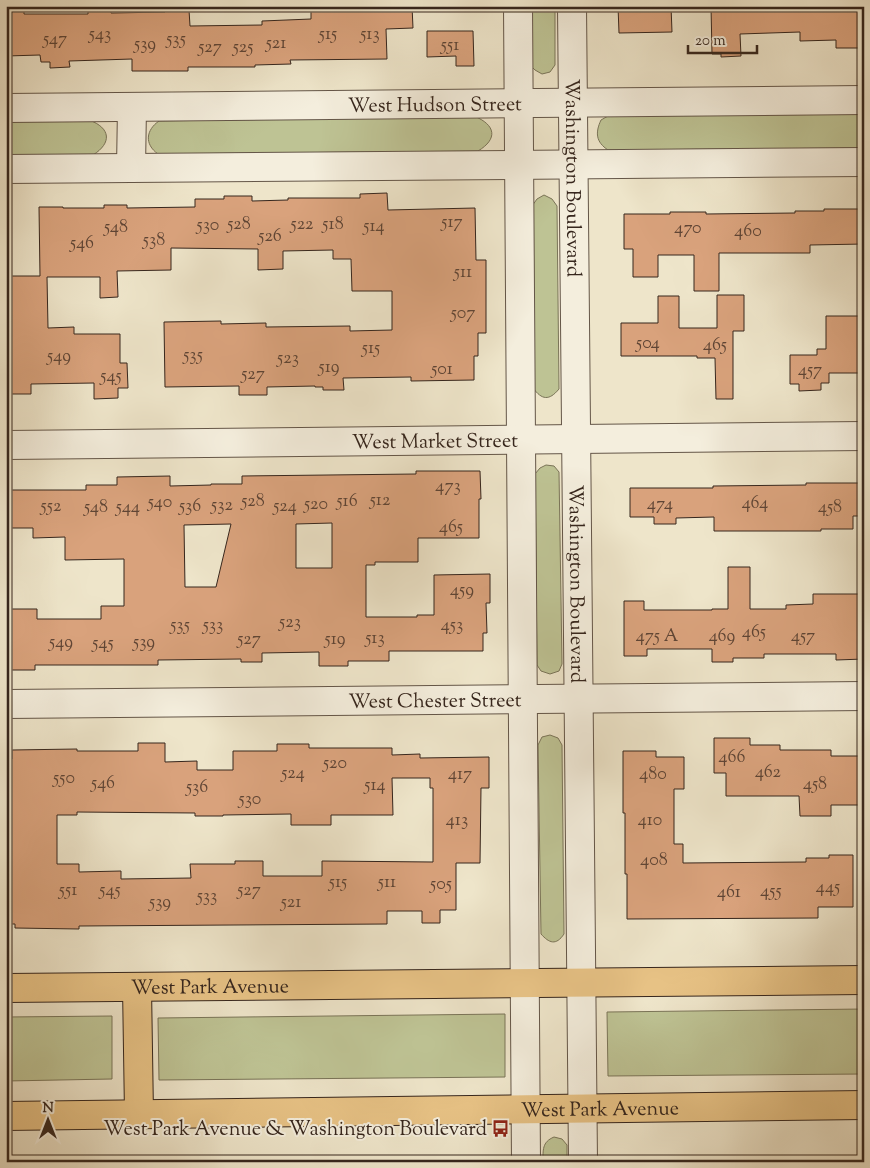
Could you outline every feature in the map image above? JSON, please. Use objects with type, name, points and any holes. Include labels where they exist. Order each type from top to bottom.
[{"type":"highway","name":"West Park Avenue","points":[[6,988],[864,980]]},
{"type":"highway","points":[[136,987],[139,1114]]},
{"type":"highway","name":"West Park Avenue","points":[[6,1116],[864,1105]]},
{"type":"street","points":[[518,6],[526,1162]]},
{"type":"street","name":"Washington Boulevard","points":[[572,6],[583,1162]]},
{"type":"street","name":"West Hudson Street","points":[[6,108],[864,100]]},
{"type":"street","points":[[131,168],[132,107]]},
{"type":"street","points":[[6,169],[864,162]]},
{"type":"street","name":"West Market Street","points":[[6,445],[864,436]]},
{"type":"street","name":"West Chester Street","points":[[6,704],[864,696]]},
{"type":"green space","points":[[530,6],[555,6],[555,65],[550,72],[542,74],[531,66]]},
{"type":"green space","points":[[864,113],[864,148],[608,150],[601,144],[597,133],[601,120],[608,116]]},
{"type":"green space","points":[[474,116],[487,124],[492,132],[489,142],[478,151],[158,154],[150,146],[148,137],[151,129],[159,121]]},
{"type":"green space","points":[[89,120],[102,127],[106,136],[103,146],[93,155],[6,156],[6,121]]},
{"type":"green space","points":[[544,195],[552,199],[557,206],[559,389],[552,396],[546,398],[539,395],[533,388],[532,206],[537,199]]},
{"type":"green space","points":[[546,465],[554,466],[559,472],[562,664],[559,671],[550,674],[541,671],[537,665],[535,474]]},
{"type":"green space","points":[[550,735],[558,738],[562,745],[564,934],[555,942],[550,941],[541,934],[538,745],[542,737]]},
{"type":"green space","points":[[864,1009],[864,1074],[608,1076],[607,1012]]},
{"type":"green space","points":[[505,1014],[505,1077],[159,1080],[158,1018]]},
{"type":"green space","points":[[112,1016],[112,1079],[6,1081],[6,1017]]},
{"type":"green space","points":[[554,1137],[562,1139],[567,1145],[567,1162],[543,1162],[545,1144]]},
{"type":"building","points":[[6,6],[24,6],[24,14],[88,14],[88,6],[111,6],[111,13],[189,10],[190,26],[262,25],[262,21],[311,19],[311,6],[412,6],[413,28],[386,29],[387,59],[290,60],[291,64],[255,65],[255,67],[188,67],[188,71],[132,71],[132,59],[69,61],[70,67],[50,68],[50,62],[41,62],[40,55],[6,56]]},
{"type":"building","points":[[618,6],[671,6],[672,32],[619,33]]},
{"type":"building","points":[[711,6],[863,6],[864,48],[836,48],[836,40],[800,41],[800,32],[740,34],[741,56],[721,57],[721,54],[712,54]]},
{"type":"building","points":[[427,31],[473,31],[474,66],[456,66],[456,56],[427,57]]},
{"type":"building","points":[[387,193],[388,210],[475,208],[476,260],[486,260],[486,333],[478,333],[478,356],[474,356],[474,380],[411,381],[411,377],[343,378],[344,390],[323,390],[323,387],[315,386],[267,387],[267,395],[239,395],[239,386],[165,387],[164,322],[221,321],[221,324],[266,323],[266,327],[350,326],[350,331],[392,330],[392,291],[352,291],[351,259],[333,259],[333,250],[283,251],[283,269],[258,270],[258,249],[171,248],[171,270],[117,271],[118,297],[100,298],[100,277],[47,277],[48,328],[74,327],[74,334],[120,334],[120,363],[127,363],[128,388],[118,388],[118,398],[94,399],[94,383],[31,384],[31,394],[6,394],[6,276],[40,276],[39,207],[104,208],[104,205],[127,205],[127,208],[195,207],[195,199],[224,199],[224,196],[252,196],[252,201],[288,200],[288,198],[360,198],[360,194]]},
{"type":"building","points":[[824,209],[864,209],[864,244],[810,245],[810,253],[719,253],[719,291],[694,291],[694,255],[658,255],[658,277],[633,277],[633,249],[624,249],[624,214],[670,214],[670,212],[706,212],[706,214],[795,213],[795,211],[824,211]]},
{"type":"building","points":[[717,295],[744,295],[744,331],[733,331],[733,399],[716,399],[715,358],[697,358],[697,356],[621,356],[621,323],[658,323],[658,296],[679,296],[679,328],[717,328]]},
{"type":"building","points":[[826,316],[864,316],[864,373],[829,373],[829,383],[821,383],[821,390],[799,391],[799,384],[790,384],[790,355],[817,355],[817,349],[826,349]]},
{"type":"building","points":[[416,471],[480,471],[479,538],[418,538],[418,562],[375,562],[375,565],[366,565],[366,617],[434,615],[434,575],[490,574],[490,603],[486,603],[487,633],[483,633],[483,651],[389,651],[389,661],[348,661],[348,666],[319,666],[319,652],[262,653],[262,662],[241,662],[241,659],[158,660],[158,665],[35,665],[35,670],[11,670],[11,661],[9,661],[9,609],[37,609],[37,619],[101,619],[101,606],[124,606],[124,559],[65,560],[65,537],[33,538],[33,528],[6,528],[6,490],[86,490],[86,485],[117,485],[117,477],[170,476],[170,486],[242,484],[242,476],[416,474]],"holes":[[[332,523],[332,568],[296,568],[296,524]],[[231,524],[216,587],[185,587],[184,525]]]},
{"type":"building","points":[[806,483],[864,483],[864,516],[853,516],[853,529],[821,529],[821,531],[714,531],[714,517],[676,518],[676,524],[654,524],[654,517],[630,517],[630,488],[713,488],[713,486],[806,485]]},
{"type":"building","points":[[728,567],[750,567],[750,609],[786,609],[786,605],[813,604],[813,594],[864,594],[864,659],[836,660],[836,654],[764,654],[764,658],[733,658],[733,662],[712,662],[712,649],[647,649],[647,656],[624,656],[624,601],[644,601],[644,610],[728,609]]},
{"type":"building","points":[[714,738],[750,738],[750,745],[780,745],[780,750],[831,750],[831,756],[863,756],[863,805],[831,805],[831,816],[800,816],[799,796],[726,796],[726,773],[714,773]]},
{"type":"building","points":[[138,743],[165,743],[165,762],[197,761],[197,770],[233,770],[233,751],[277,751],[277,744],[309,744],[309,748],[392,748],[392,755],[420,754],[420,758],[489,757],[489,788],[481,788],[480,863],[456,863],[456,910],[440,910],[440,923],[422,923],[422,911],[387,911],[387,924],[79,926],[79,929],[15,928],[15,924],[9,924],[9,866],[6,866],[6,759],[12,759],[12,750],[77,749],[77,751],[138,751]],"holes":[[[392,778],[430,778],[430,788],[433,788],[433,862],[322,861],[322,876],[263,876],[263,861],[235,861],[235,864],[190,864],[191,878],[121,879],[121,871],[79,872],[79,864],[57,864],[57,815],[77,815],[77,812],[195,813],[195,816],[291,814],[291,825],[331,825],[331,815],[393,815]]]},
{"type":"building","points":[[623,751],[656,751],[656,757],[684,757],[684,789],[674,789],[674,844],[683,844],[683,863],[806,862],[806,858],[829,858],[829,855],[853,855],[853,907],[818,907],[818,918],[627,919]]},
{"type":"place","name":"West Park Avenue & Washington Boulevard","points":[[501,1128]]}]
